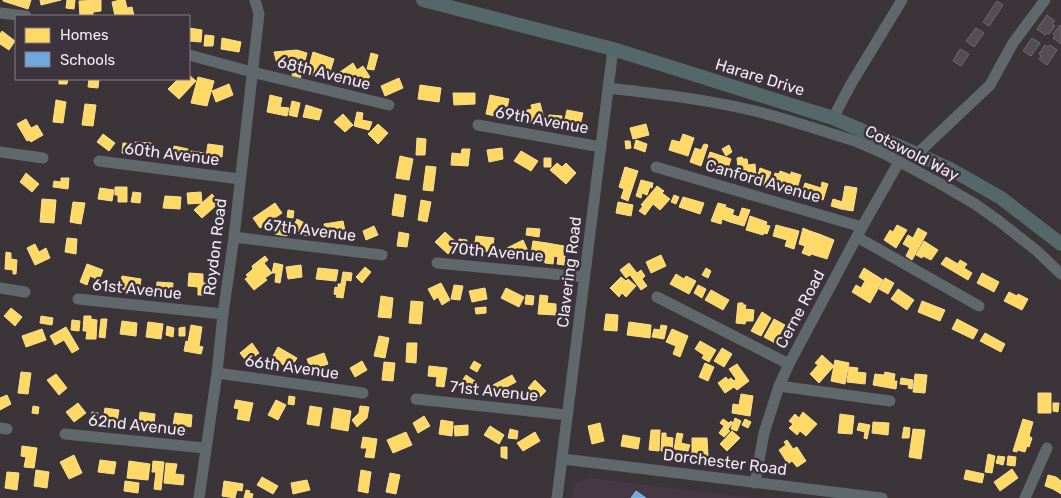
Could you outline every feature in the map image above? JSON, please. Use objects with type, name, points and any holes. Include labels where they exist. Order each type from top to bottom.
[{"type":"main road","name":"Harare Drive","points":[[424,0],[613,49],[833,118],[950,169],[1000,198],[1061,244]]},
{"type":"street","name":"Roydon Road","points":[[199,498],[234,237],[259,14],[255,0]]},
{"type":"street","points":[[833,118],[851,84],[902,0]]},
{"type":"street","points":[[917,154],[990,85],[1013,43],[1045,0]]},
{"type":"street","points":[[0,13],[17,15]]},
{"type":"street","name":"Clavering Road","points":[[558,498],[613,49]]},
{"type":"street","name":"68th Avenue","points":[[190,55],[389,105]]},
{"type":"street","name":"Cotswold Way","points":[[608,88],[664,95],[764,113],[869,146],[975,204],[1037,251],[1061,274]]},
{"type":"street","name":"69th Avenue","points":[[478,125],[601,147]]},
{"type":"street","points":[[0,152],[42,158]]},
{"type":"street","name":"60th Avenue","points":[[99,161],[240,179]]},
{"type":"street","name":"Cerne Road","points":[[756,482],[764,433],[789,364],[859,232],[899,162]]},
{"type":"street","name":"Canford Avenue","points":[[656,167],[859,232],[980,306]]},
{"type":"street","name":"67th Avenue","points":[[234,237],[382,255]]},
{"type":"street","name":"70th Avenue","points":[[437,263],[584,276]]},
{"type":"street","points":[[0,288],[25,292]]},
{"type":"street","points":[[657,297],[789,364]]},
{"type":"street","name":"61st Avenue","points":[[78,299],[223,314]]},
{"type":"street","name":"66th Avenue","points":[[216,373],[363,393]]},
{"type":"street","points":[[780,386],[890,400]]},
{"type":"street","name":"71st Avenue","points":[[416,400],[567,415]]},
{"type":"street","name":"62nd Avenue","points":[[65,434],[205,448]]},
{"type":"street","points":[[1025,498],[1047,448]]},
{"type":"street","name":"Dorchester Road","points":[[563,459],[882,498]]},
{"type":"shaded area","points":[[589,478],[755,498],[572,498],[574,484]]},
{"type":"building: Homes","points":[[3,0],[31,0],[28,9]]},
{"type":"building: Homes","points":[[40,0],[61,0],[41,5]]},
{"type":"building: Homes","points":[[67,0],[75,0],[74,9],[66,8]]},
{"type":"building: Homes","points":[[101,0],[101,11],[93,12],[93,15],[80,15],[79,1]]},
{"type":"building: Homes","points":[[125,0],[127,8],[132,7],[134,15],[115,15],[112,2]]},
{"type":"building: Homes","points":[[190,28],[202,30],[201,42],[190,41]]},
{"type":"building: Homes","points":[[2,31],[15,41],[9,50],[0,44],[0,34]]},
{"type":"building: Homes","points":[[205,35],[214,36],[213,46],[204,46]]},
{"type":"building: Homes","points":[[222,38],[241,42],[239,52],[221,49]]},
{"type":"building: Homes","points":[[297,50],[307,53],[300,79],[292,76],[294,64],[277,64],[274,52]]},
{"type":"building: Homes","points":[[313,52],[334,59],[330,72],[321,70],[318,77],[307,74]]},
{"type":"building: Homes","points":[[371,53],[378,55],[374,70],[367,69]]},
{"type":"building: Homes","points":[[353,63],[357,70],[363,66],[370,77],[353,88],[350,82],[345,85],[337,74]]},
{"type":"building: Homes","points":[[190,76],[196,81],[179,99],[168,89],[177,80],[190,80]]},
{"type":"building: Homes","points":[[198,77],[214,81],[207,106],[191,103]]},
{"type":"building: Homes","points":[[399,78],[403,88],[385,96],[381,86]]},
{"type":"building: Homes","points":[[59,80],[68,80],[67,84],[59,84]]},
{"type":"building: Homes","points":[[89,80],[99,80],[98,88],[88,87]]},
{"type":"building: Homes","points":[[229,84],[233,95],[216,102],[212,91]]},
{"type":"building: Homes","points":[[420,85],[441,88],[439,102],[418,99]]},
{"type":"building: Homes","points":[[453,93],[475,93],[475,104],[454,105]]},
{"type":"building: Homes","points":[[270,95],[282,98],[280,107],[289,108],[287,116],[267,112]]},
{"type":"building: Homes","points":[[490,95],[509,99],[507,108],[498,105],[495,116],[486,114]]},
{"type":"building: Homes","points":[[56,100],[66,102],[63,123],[53,122]]},
{"type":"building: Homes","points":[[292,101],[300,103],[297,117],[289,115]]},
{"type":"building: Homes","points":[[540,103],[545,123],[538,125],[537,121],[526,124],[523,111],[532,109],[531,105]]},
{"type":"building: Homes","points":[[85,104],[96,105],[93,126],[82,125]]},
{"type":"building: Homes","points":[[306,105],[322,110],[319,120],[303,117]]},
{"type":"building: Homes","points":[[567,110],[583,113],[580,125],[572,122],[569,130],[563,128]]},
{"type":"building: Homes","points":[[357,112],[363,113],[362,120],[372,122],[369,130],[354,126]]},
{"type":"building: Homes","points":[[343,114],[353,125],[345,132],[334,122]]},
{"type":"building: Homes","points":[[549,115],[562,116],[561,126],[548,124]]},
{"type":"building: Homes","points":[[26,119],[31,128],[37,125],[43,135],[31,142],[27,141],[17,124]]},
{"type":"building: Homes","points":[[378,124],[388,133],[378,144],[368,134]]},
{"type":"building: Homes","points":[[646,124],[649,135],[633,139],[630,128]]},
{"type":"building: Homes","points":[[103,134],[115,143],[109,151],[97,142]]},
{"type":"building: Homes","points":[[683,134],[694,138],[688,156],[669,150],[672,140],[680,142]]},
{"type":"building: Homes","points":[[417,138],[426,139],[425,155],[416,155]]},
{"type":"building: Homes","points":[[636,140],[647,144],[645,152],[634,148]]},
{"type":"building: Homes","points":[[625,141],[630,141],[631,148],[626,149]]},
{"type":"building: Homes","points":[[135,142],[151,143],[151,154],[136,154]]},
{"type":"building: Homes","points":[[123,143],[134,144],[133,154],[122,153]]},
{"type":"building: Homes","points":[[208,144],[223,146],[222,157],[214,156],[213,164],[205,162]]},
{"type":"building: Homes","points":[[704,144],[708,145],[701,166],[690,162],[695,148],[701,150]]},
{"type":"building: Homes","points":[[729,145],[732,152],[726,156],[722,149]]},
{"type":"building: Homes","points":[[174,146],[188,149],[186,160],[172,158]]},
{"type":"building: Homes","points":[[502,148],[503,159],[489,162],[487,150]]},
{"type":"building: Homes","points":[[462,149],[470,149],[468,166],[451,165],[452,153],[461,154]]},
{"type":"building: Homes","points":[[191,151],[204,153],[203,163],[190,161]]},
{"type":"building: Homes","points":[[521,151],[538,161],[531,171],[514,161]]},
{"type":"building: Homes","points":[[710,152],[731,159],[727,171],[706,164]]},
{"type":"building: Homes","points":[[400,156],[413,159],[409,180],[396,178]]},
{"type":"building: Homes","points":[[544,158],[551,158],[551,167],[544,167]]},
{"type":"building: Homes","points":[[737,158],[747,159],[748,165],[755,164],[756,177],[760,177],[760,182],[749,183],[748,176],[739,177]]},
{"type":"building: Homes","points":[[557,163],[562,167],[566,163],[576,173],[566,184],[550,170]]},
{"type":"building: Homes","points":[[426,166],[436,167],[433,191],[423,190]]},
{"type":"building: Homes","points":[[625,167],[638,171],[628,201],[621,198],[624,189],[619,187]]},
{"type":"building: Homes","points":[[760,168],[771,172],[769,178],[758,175]]},
{"type":"building: Homes","points":[[780,171],[791,175],[791,172],[801,175],[796,192],[772,185],[775,173],[779,174]]},
{"type":"building: Homes","points":[[26,173],[39,184],[32,192],[20,182]]},
{"type":"building: Homes","points":[[764,177],[773,180],[770,188],[761,185]]},
{"type":"building: Homes","points":[[61,178],[69,178],[68,189],[53,187],[54,181],[61,182]]},
{"type":"building: Homes","points":[[641,180],[653,183],[647,195],[642,193],[641,198],[636,196]]},
{"type":"building: Homes","points":[[822,182],[828,184],[823,200],[818,198],[816,203],[809,201],[810,198],[801,195],[805,183],[821,188]]},
{"type":"building: Homes","points":[[657,186],[670,199],[660,210],[653,204],[645,215],[639,211],[643,206],[641,205]]},
{"type":"building: Homes","points":[[845,186],[857,188],[853,211],[841,209]]},
{"type":"building: Homes","points":[[115,187],[127,187],[127,202],[118,202],[118,195],[115,195]]},
{"type":"building: Homes","points":[[100,188],[114,190],[112,201],[98,199]]},
{"type":"building: Homes","points":[[133,192],[141,193],[140,203],[131,202]]},
{"type":"building: Homes","points":[[201,192],[202,203],[188,204],[187,193]]},
{"type":"building: Homes","points":[[212,194],[219,203],[202,218],[194,210]]},
{"type":"building: Homes","points":[[395,194],[406,196],[403,217],[392,215]]},
{"type":"building: Homes","points":[[674,195],[679,197],[676,204],[671,202]]},
{"type":"building: Homes","points":[[165,196],[181,197],[180,209],[163,208]]},
{"type":"building: Homes","points":[[683,197],[704,203],[700,214],[679,207]]},
{"type":"building: Homes","points":[[42,199],[56,200],[54,223],[40,222]]},
{"type":"building: Homes","points":[[833,199],[843,202],[841,209],[831,206]]},
{"type":"building: Homes","points":[[421,200],[431,202],[427,222],[418,220]]},
{"type":"building: Homes","points":[[73,202],[85,203],[81,224],[70,222]]},
{"type":"building: Homes","points":[[618,202],[633,205],[631,216],[616,213]]},
{"type":"building: Homes","points":[[275,203],[282,213],[260,228],[253,218]]},
{"type":"building: Homes","points":[[718,203],[734,210],[730,222],[722,219],[721,224],[711,221]]},
{"type":"building: Homes","points":[[742,208],[750,210],[744,226],[730,222],[733,215],[739,217]]},
{"type":"building: Homes","points":[[288,210],[294,211],[293,218],[287,217]]},
{"type":"building: Homes","points":[[750,216],[767,222],[766,225],[770,226],[767,234],[764,233],[763,235],[746,230]]},
{"type":"building: Homes","points":[[297,219],[314,228],[309,237],[292,229]]},
{"type":"building: Homes","points":[[280,220],[289,221],[287,236],[275,234],[276,228],[279,228]]},
{"type":"building: Homes","points":[[343,221],[345,231],[326,235],[324,224]]},
{"type":"building: Homes","points":[[776,225],[799,231],[794,249],[785,246],[787,240],[773,236]]},
{"type":"building: Homes","points":[[897,225],[907,230],[896,248],[884,240],[890,230],[893,232]]},
{"type":"building: Homes","points":[[374,226],[378,235],[366,240],[363,231]]},
{"type":"building: Homes","points":[[527,228],[540,229],[539,237],[526,235]]},
{"type":"building: Homes","points":[[803,228],[810,231],[805,246],[799,244]]},
{"type":"building: Homes","points":[[918,228],[927,233],[912,260],[906,256],[910,248],[903,244],[908,235],[913,238]]},
{"type":"building: Homes","points":[[810,231],[819,234],[810,256],[802,253]]},
{"type":"building: Homes","points":[[399,232],[409,234],[407,247],[397,246]]},
{"type":"building: Homes","points":[[445,232],[458,244],[448,254],[435,242]]},
{"type":"building: Homes","points":[[819,234],[834,240],[827,259],[811,254]]},
{"type":"building: Homes","points":[[476,236],[494,238],[492,252],[474,250]]},
{"type":"building: Homes","points":[[67,238],[77,239],[76,254],[65,252]]},
{"type":"building: Homes","points":[[459,239],[467,240],[465,254],[457,252]]},
{"type":"building: Homes","points":[[523,240],[528,251],[511,258],[507,248]]},
{"type":"building: Homes","points":[[533,241],[547,243],[545,262],[530,260]]},
{"type":"building: Homes","points":[[924,241],[938,250],[931,260],[916,255]]},
{"type":"building: Homes","points":[[547,243],[564,246],[564,265],[557,264],[558,257],[554,256],[553,264],[545,263]]},
{"type":"building: Homes","points":[[35,244],[39,252],[46,248],[50,258],[35,265],[27,248]]},
{"type":"building: Homes","points":[[6,252],[11,253],[11,259],[17,260],[16,274],[13,274],[13,270],[5,269]]},
{"type":"building: Homes","points":[[661,255],[666,266],[651,273],[646,262]]},
{"type":"building: Homes","points":[[265,256],[268,260],[264,263],[272,273],[265,278],[267,280],[254,290],[245,279],[248,277],[246,275],[253,269],[252,266]]},
{"type":"building: Homes","points":[[946,257],[958,264],[960,260],[967,264],[964,268],[972,273],[968,280],[941,264]]},
{"type":"building: Homes","points":[[274,263],[283,265],[280,283],[275,282],[276,273],[272,273]]},
{"type":"building: Homes","points":[[629,263],[637,273],[641,270],[645,276],[642,279],[647,286],[641,290],[630,275],[626,278],[620,270]]},
{"type":"building: Homes","points":[[87,264],[103,270],[99,280],[90,276],[87,285],[80,282]]},
{"type":"building: Homes","points":[[301,265],[302,277],[288,279],[286,267]]},
{"type":"building: Homes","points":[[365,267],[371,272],[362,283],[356,277]]},
{"type":"building: Homes","points":[[318,268],[338,270],[336,281],[316,279]]},
{"type":"building: Homes","points":[[706,268],[711,271],[708,278],[702,275]]},
{"type":"building: Homes","points":[[864,268],[883,280],[870,303],[852,292],[856,285],[861,288],[865,281],[859,277]]},
{"type":"building: Homes","points":[[343,272],[352,273],[351,281],[346,280],[343,298],[336,297],[337,295],[334,294],[335,287],[338,288],[338,284],[341,284]]},
{"type":"building: Homes","points":[[189,273],[203,274],[203,283],[210,283],[209,295],[198,295],[198,287],[188,286]]},
{"type":"building: Homes","points":[[982,273],[999,282],[994,292],[977,283]]},
{"type":"building: Homes","points":[[676,274],[684,279],[686,276],[696,281],[689,294],[670,284]]},
{"type":"building: Homes","points":[[122,276],[141,279],[139,292],[120,289]]},
{"type":"building: Homes","points":[[621,277],[626,281],[628,279],[636,286],[626,297],[622,293],[619,297],[610,288]]},
{"type":"building: Homes","points":[[885,278],[894,283],[888,294],[879,289]]},
{"type":"building: Homes","points":[[157,282],[173,283],[172,295],[156,294]]},
{"type":"building: Homes","points":[[441,283],[450,300],[442,305],[438,297],[434,300],[428,289]]},
{"type":"building: Homes","points":[[454,285],[463,286],[460,300],[451,299]]},
{"type":"building: Homes","points":[[698,285],[706,289],[702,298],[694,293]]},
{"type":"building: Homes","points":[[485,288],[487,299],[472,302],[469,291]]},
{"type":"building: Homes","points":[[506,288],[524,297],[519,307],[501,298]]},
{"type":"building: Homes","points":[[898,289],[914,300],[907,310],[891,299]]},
{"type":"building: Homes","points":[[711,290],[729,300],[723,310],[705,300]]},
{"type":"building: Homes","points":[[1009,292],[1028,299],[1022,310],[1004,301]]},
{"type":"building: Homes","points":[[526,295],[534,296],[533,305],[525,304]]},
{"type":"building: Homes","points":[[540,295],[548,296],[547,303],[556,304],[556,315],[538,314]]},
{"type":"building: Homes","points":[[381,296],[393,298],[391,318],[378,317]]},
{"type":"building: Homes","points":[[411,301],[423,302],[421,324],[409,323]]},
{"type":"building: Homes","points":[[922,301],[945,310],[940,321],[918,312]]},
{"type":"building: Homes","points":[[738,303],[746,305],[745,309],[754,310],[753,321],[746,321],[745,324],[736,323]]},
{"type":"building: Homes","points":[[486,307],[486,313],[476,314],[475,308]]},
{"type":"building: Homes","points":[[11,308],[22,317],[15,326],[4,316]]},
{"type":"building: Homes","points":[[762,312],[771,318],[761,336],[751,331]]},
{"type":"building: Homes","points":[[606,314],[618,315],[617,331],[604,330]]},
{"type":"building: Homes","points":[[41,316],[53,318],[52,325],[40,323]]},
{"type":"building: Homes","points":[[84,316],[91,316],[91,319],[97,320],[96,339],[86,339],[87,331],[83,331]]},
{"type":"building: Homes","points":[[101,319],[107,319],[105,338],[99,337]]},
{"type":"building: Homes","points":[[774,319],[785,325],[775,343],[764,337]]},
{"type":"building: Homes","points":[[957,319],[978,330],[973,339],[952,329]]},
{"type":"building: Homes","points":[[72,320],[80,321],[79,331],[71,330]]},
{"type":"building: Homes","points":[[122,321],[137,323],[136,336],[120,334]]},
{"type":"building: Homes","points":[[148,322],[163,324],[161,339],[146,337]]},
{"type":"building: Homes","points":[[629,322],[651,325],[650,338],[627,335]]},
{"type":"building: Homes","points":[[191,325],[202,327],[199,346],[203,347],[201,354],[184,351],[186,341],[188,342]]},
{"type":"building: Homes","points":[[661,325],[667,326],[664,339],[652,337],[654,329],[660,330]]},
{"type":"building: Homes","points":[[167,326],[174,328],[173,337],[166,335]]},
{"type":"building: Homes","points":[[66,327],[79,349],[72,353],[64,340],[55,345],[50,336]]},
{"type":"building: Homes","points":[[185,327],[185,336],[179,336],[179,328]]},
{"type":"building: Homes","points":[[42,329],[46,340],[26,347],[22,336]]},
{"type":"building: Homes","points":[[672,329],[688,336],[680,357],[673,354],[676,346],[666,342]]},
{"type":"building: Homes","points":[[985,333],[1005,344],[1001,352],[980,341]]},
{"type":"building: Homes","points":[[379,336],[389,338],[385,358],[374,356]]},
{"type":"building: Homes","points":[[700,341],[716,350],[709,362],[702,358],[704,355],[695,349]]},
{"type":"building: Homes","points":[[252,343],[259,353],[247,362],[240,353]]},
{"type":"building: Homes","points":[[407,343],[417,343],[416,363],[406,362]]},
{"type":"building: Homes","points":[[278,347],[297,358],[290,369],[272,358]]},
{"type":"building: Homes","points":[[722,348],[732,354],[724,367],[714,361]]},
{"type":"building: Homes","points":[[324,353],[328,364],[311,370],[307,359]]},
{"type":"building: Homes","points":[[822,355],[834,366],[819,383],[810,374],[818,365],[815,363]]},
{"type":"building: Homes","points":[[835,360],[849,363],[845,384],[831,381]]},
{"type":"building: Homes","points":[[362,361],[367,370],[355,377],[350,368]]},
{"type":"building: Homes","points":[[474,361],[481,365],[477,372],[470,368]]},
{"type":"building: Homes","points":[[384,362],[395,363],[393,381],[382,380]]},
{"type":"building: Homes","points":[[705,363],[714,367],[708,381],[699,377]]},
{"type":"building: Homes","points":[[737,364],[749,381],[737,390],[734,387],[725,393],[718,383],[726,377],[728,380],[731,378],[734,381],[736,379],[729,369]]},
{"type":"building: Homes","points":[[429,366],[447,368],[444,387],[436,386],[437,377],[428,376]]},
{"type":"building: Homes","points":[[849,367],[858,368],[857,372],[866,373],[865,384],[847,382]]},
{"type":"building: Homes","points":[[21,372],[31,373],[28,394],[18,393]]},
{"type":"building: Homes","points":[[885,372],[895,374],[894,381],[897,381],[896,389],[873,385],[875,374],[884,375]]},
{"type":"building: Homes","points":[[56,374],[67,388],[59,395],[47,380]]},
{"type":"building: Homes","points":[[915,374],[927,375],[925,393],[913,392]]},
{"type":"building: Homes","points":[[466,375],[478,383],[472,392],[460,384]]},
{"type":"building: Homes","points":[[512,375],[516,382],[497,392],[493,385]]},
{"type":"building: Homes","points":[[901,378],[913,380],[912,389],[908,388],[909,385],[900,384]]},
{"type":"building: Homes","points":[[535,380],[546,391],[539,398],[528,388]]},
{"type":"building: Homes","points":[[1038,393],[1051,393],[1051,413],[1038,413]]},
{"type":"building: Homes","points":[[741,394],[753,396],[750,416],[732,413],[733,404],[739,405]]},
{"type":"building: Homes","points":[[7,395],[11,404],[0,410],[0,398]]},
{"type":"building: Homes","points":[[289,396],[295,397],[294,405],[288,404]]},
{"type":"building: Homes","points":[[236,400],[253,403],[249,421],[237,419],[239,409],[234,408]]},
{"type":"building: Homes","points":[[276,400],[286,405],[278,420],[268,415]]},
{"type":"building: Homes","points":[[78,403],[86,413],[74,422],[66,412]]},
{"type":"building: Homes","points":[[1053,403],[1059,403],[1058,412],[1053,411]]},
{"type":"building: Homes","points":[[33,406],[39,407],[38,414],[32,413]]},
{"type":"building: Homes","points":[[310,406],[322,408],[319,426],[307,424]]},
{"type":"building: Homes","points":[[360,406],[369,407],[367,418],[357,427],[352,420],[359,413]]},
{"type":"building: Homes","points":[[105,408],[119,410],[117,422],[103,420]]},
{"type":"building: Homes","points":[[334,408],[351,411],[348,431],[331,428]]},
{"type":"building: Homes","points":[[92,412],[98,413],[97,421],[91,420]]},
{"type":"building: Homes","points":[[140,412],[155,414],[154,425],[139,423]]},
{"type":"building: Homes","points":[[803,412],[817,424],[806,436],[800,431],[797,435],[789,428],[793,424],[789,421],[795,414],[799,418]]},
{"type":"building: Homes","points":[[175,413],[192,415],[191,427],[182,425],[180,433],[172,432]]},
{"type":"building: Homes","points":[[840,414],[854,416],[852,434],[838,433]]},
{"type":"building: Homes","points":[[424,416],[430,426],[418,433],[413,423]]},
{"type":"building: Homes","points":[[735,418],[741,421],[737,431],[731,429]]},
{"type":"building: Homes","points":[[723,419],[733,423],[728,429],[720,423]]},
{"type":"building: Homes","points":[[745,419],[751,422],[748,428],[742,425]]},
{"type":"building: Homes","points":[[1023,419],[1033,422],[1029,436],[1032,438],[1025,452],[1017,450],[1017,452],[1013,451]]},
{"type":"building: Homes","points":[[441,420],[453,422],[452,436],[439,434]]},
{"type":"building: Homes","points":[[873,422],[889,423],[888,435],[872,433]]},
{"type":"building: Homes","points":[[600,423],[604,441],[592,444],[588,426]]},
{"type":"building: Homes","points":[[859,423],[870,425],[867,439],[864,438],[865,432],[857,430]]},
{"type":"building: Homes","points":[[468,425],[468,435],[455,436],[454,426]]},
{"type":"building: Homes","points":[[490,426],[504,435],[499,444],[484,435]]},
{"type":"building: Homes","points":[[724,426],[730,431],[724,437],[719,433]]},
{"type":"building: Homes","points":[[904,427],[910,428],[909,438],[902,438]]},
{"type":"building: Homes","points":[[510,429],[518,431],[517,439],[508,438]]},
{"type":"building: Homes","points":[[913,429],[925,430],[921,459],[909,457]]},
{"type":"building: Homes","points":[[651,430],[660,430],[659,451],[649,450]]},
{"type":"building: Homes","points":[[732,431],[740,438],[727,451],[720,444]]},
{"type":"building: Homes","points":[[406,432],[412,445],[393,453],[387,440]]},
{"type":"building: Homes","points":[[535,432],[540,441],[523,451],[517,443]]},
{"type":"building: Homes","points":[[662,433],[666,433],[666,437],[673,438],[672,452],[661,451]]},
{"type":"building: Homes","points":[[677,433],[683,434],[681,443],[690,445],[688,451],[674,449]]},
{"type":"building: Homes","points":[[623,435],[640,438],[638,449],[621,446]]},
{"type":"building: Homes","points":[[363,437],[377,439],[374,458],[365,457],[367,448],[361,448]]},
{"type":"building: Homes","points":[[692,438],[707,438],[708,456],[692,456]]},
{"type":"building: Homes","points":[[787,440],[793,449],[797,447],[806,461],[797,467],[792,461],[788,464],[779,450],[786,445],[784,442]]},
{"type":"building: Homes","points":[[22,446],[37,448],[34,468],[24,467],[26,457],[21,456]]},
{"type":"building: Homes","points":[[501,447],[507,447],[507,459],[501,457]]},
{"type":"building: Homes","points":[[988,454],[995,456],[992,473],[985,472]]},
{"type":"building: Homes","points":[[74,455],[82,473],[69,479],[60,462]]},
{"type":"building: Homes","points":[[998,456],[1005,457],[1003,465],[996,463]]},
{"type":"building: Homes","points":[[1008,456],[1016,457],[1015,466],[1007,465]]},
{"type":"building: Homes","points":[[100,460],[116,462],[114,474],[98,472]]},
{"type":"building: Homes","points":[[129,461],[150,464],[148,480],[127,478]]},
{"type":"building: Homes","points":[[153,461],[164,462],[161,490],[154,489],[156,472],[152,472]]},
{"type":"building: Homes","points":[[166,463],[177,464],[175,474],[184,475],[183,485],[164,483]]},
{"type":"building: Homes","points":[[1012,469],[1018,478],[1000,491],[994,482]]},
{"type":"building: Homes","points":[[36,470],[49,472],[47,488],[34,486]]},
{"type":"building: Homes","points":[[361,470],[371,472],[368,493],[358,491]]},
{"type":"building: Homes","points":[[966,470],[984,474],[982,483],[964,479]]},
{"type":"building: Homes","points":[[7,472],[19,473],[17,490],[5,488]]},
{"type":"building: Homes","points":[[390,473],[400,475],[396,494],[386,492]]},
{"type":"building: Homes","points":[[1048,475],[1056,477],[1061,481],[1061,494],[1045,486]]},
{"type":"building: Homes","points":[[262,477],[278,486],[273,494],[257,485]]},
{"type":"building: Homes","points":[[307,480],[310,490],[293,494],[291,483]]},
{"type":"building: Homes","points":[[125,481],[139,483],[138,493],[124,491]]},
{"type":"building: Homes","points":[[224,481],[243,484],[242,491],[237,490],[235,498],[222,496]]},
{"type":"building: Homes","points":[[246,490],[253,494],[252,498],[244,498]]},
{"type":"building: Schools","points":[[636,491],[646,498],[631,498]]},
{"type":"building: Other","points":[[997,1],[1003,5],[989,26],[983,22]]},
{"type":"building: Other","points":[[1047,15],[1055,21],[1052,24],[1055,26],[1049,34],[1045,35],[1037,29]]},
{"type":"building: Other","points":[[1060,25],[1061,44],[1053,38],[1055,36],[1053,34]]},
{"type":"building: Other","points":[[976,28],[984,33],[974,47],[966,41]]},
{"type":"building: Other","points":[[1032,38],[1040,43],[1031,56],[1023,51]]},
{"type":"building: Other","points":[[1045,45],[1048,47],[1050,45],[1057,50],[1047,65],[1039,59],[1041,56],[1039,54]]},
{"type":"building: Other","points":[[960,49],[969,54],[961,66],[953,61]]}]
